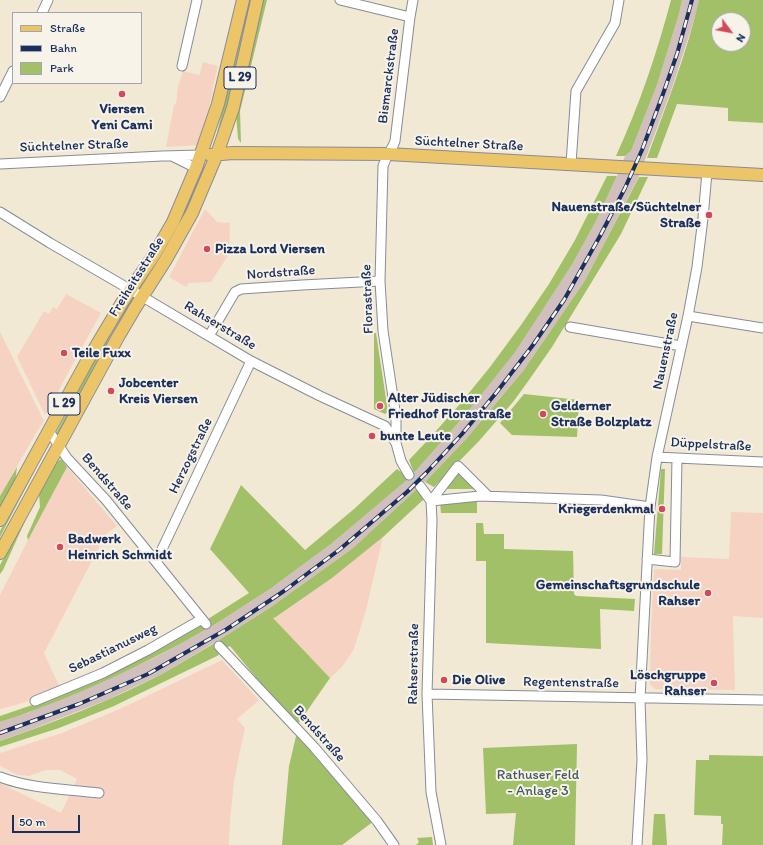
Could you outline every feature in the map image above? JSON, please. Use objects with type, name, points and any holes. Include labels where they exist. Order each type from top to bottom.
[{"type":"main road","name":"Freiheitsstraße","points":[[0,520],[90,357],[173,222],[201,156],[218,104],[243,0]]},
{"type":"main road","name":"Freiheitsstraße","points":[[0,553],[118,337],[165,262],[192,213],[218,154],[233,108],[257,0]]},
{"type":"main road","points":[[223,140],[233,153]]},
{"type":"main road","name":"Süchtelner Straße","points":[[201,156],[233,153],[388,154],[763,175]]},
{"type":"main road","points":[[33,459],[47,467]]},
{"type":"street","points":[[42,12],[48,0]]},
{"type":"street","points":[[182,66],[197,0]]},
{"type":"street","points":[[340,0],[410,17]]},
{"type":"street","name":"Bismarckstraße","points":[[388,154],[394,146],[395,141],[413,0]]},
{"type":"street","points":[[571,164],[576,91],[614,23],[619,0]]},
{"type":"street","points":[[0,97],[12,72]]},
{"type":"street","name":"Florastraße","points":[[388,154],[383,166],[380,281],[382,331],[396,417],[396,443]]},
{"type":"street","points":[[173,156],[196,168]]},
{"type":"street","name":"Süchtelner Straße","points":[[0,164],[201,156]]},
{"type":"street","name":"Nauenstraße","points":[[637,845],[642,760],[640,699],[650,507],[657,456],[697,268],[707,172]]},
{"type":"street","name":"Rahserstraße","points":[[0,212],[251,361],[320,396],[385,426],[396,443],[401,461],[409,475]]},
{"type":"street","name":"Nordstraße","points":[[209,336],[235,292],[241,289],[380,281]]},
{"type":"street","points":[[688,316],[763,328]]},
{"type":"street","points":[[570,327],[681,346]]},
{"type":"street","name":"Herzogstraße","points":[[156,562],[251,361]]},
{"type":"street","name":"Bendstraße","points":[[49,431],[67,458],[106,500],[204,621]]},
{"type":"street","name":"Düppelstraße","points":[[657,456],[763,462]]},
{"type":"street","points":[[647,559],[675,562],[677,458]]},
{"type":"street","points":[[431,501],[458,466],[488,496]]},
{"type":"street","points":[[420,486],[431,501]]},
{"type":"street","points":[[431,501],[488,496],[601,500],[650,507]]},
{"type":"street","name":"Rahserstraße","points":[[431,501],[432,520],[427,694],[431,792],[440,845]]},
{"type":"street","name":"Sebastianusweg","points":[[35,701],[102,672],[204,621]]},
{"type":"street","name":"Bendstraße","points":[[219,646],[314,747],[377,821],[394,845]]},
{"type":"street","name":"Regentenstraße","points":[[427,694],[763,700]]},
{"type":"street","points":[[0,777],[12,781],[48,788],[99,793]]},
{"type":"shaded area","points":[[682,0],[699,0],[672,88],[639,176],[584,282],[523,371],[466,439],[425,482],[421,481],[417,486],[418,488],[353,548],[271,607],[162,674],[107,700],[0,741],[0,722],[64,698],[154,658],[211,627],[270,589],[331,544],[414,473],[466,414],[514,352],[573,263],[596,221],[625,156],[631,151],[657,85]]},
{"type":"shaded area","points":[[203,62],[218,66],[200,145],[166,147],[174,105],[176,104],[178,87],[183,71],[199,75]]},
{"type":"shaded area","points":[[205,209],[217,222],[230,223],[229,254],[211,282],[189,283],[186,287],[169,277]]},
{"type":"shaded area","points":[[66,294],[101,313],[45,415],[17,357],[44,311],[49,314],[53,307],[57,309]]},
{"type":"shaded area","points":[[0,332],[44,421],[0,496]]},
{"type":"shaded area","points":[[67,467],[117,526],[106,534],[44,653],[60,688],[42,696],[0,709],[0,595]]},
{"type":"shaded area","name":"Gemeinschaftsgrundschule Rahser","points":[[731,512],[763,513],[763,618],[733,616],[735,690],[655,689],[650,684],[654,570],[681,570],[681,557],[729,559]]},
{"type":"shaded area","points":[[383,537],[366,610],[354,649],[342,667],[330,678],[272,618],[277,617],[332,578]]},
{"type":"shaded area","points":[[222,660],[259,700],[237,719],[245,728],[234,782],[229,845],[0,845],[0,783],[61,813],[77,779],[60,770],[46,770],[29,776],[18,775],[0,766],[0,753],[62,733],[120,709]]},
{"type":"green space","points":[[248,0],[254,0],[229,103],[217,135],[242,32]]},
{"type":"green space","points":[[262,0],[267,0],[240,111],[241,143],[238,139],[236,113]]},
{"type":"green space","points":[[671,0],[682,0],[657,85],[631,151],[625,156],[616,156],[647,79]]},
{"type":"green space","points":[[699,0],[763,0],[763,123],[728,121],[728,108],[677,104],[657,158],[647,158],[676,79]]},
{"type":"green space","points":[[607,176],[617,176],[596,221],[573,263],[515,352],[466,414],[414,473],[409,460],[460,404],[521,325],[549,284],[575,240]]},
{"type":"green space","points":[[639,177],[648,177],[621,234],[552,347],[529,380],[513,402],[479,441],[434,487],[425,482],[466,439],[523,371],[584,282]]},
{"type":"green space","points":[[131,299],[117,322],[99,360],[57,438],[54,437],[94,361],[93,357]]},
{"type":"green space","points":[[374,333],[376,333],[388,412],[385,414],[374,409]]},
{"type":"green space","name":"Gelderner Straße Bolzplatz","points":[[524,394],[579,400],[577,437],[512,435],[500,423]]},
{"type":"green space","points":[[61,459],[67,467],[28,540],[27,536],[40,507],[39,493],[54,464]]},
{"type":"green space","points":[[17,467],[15,483],[0,511],[0,496]]},
{"type":"green space","points":[[33,469],[35,470],[0,537],[0,531]]},
{"type":"green space","points":[[397,469],[409,478],[331,544],[270,589],[211,627],[208,619],[249,593],[210,549],[241,485],[305,550],[354,509]]},
{"type":"green space","points":[[661,469],[665,469],[662,554],[654,554]]},
{"type":"green space","points":[[459,472],[476,489],[444,489]]},
{"type":"green space","points":[[418,488],[423,496],[423,500],[383,537],[332,578],[273,618],[330,678],[298,724],[286,714],[230,646],[226,648],[219,640],[271,607],[353,548]]},
{"type":"green space","points":[[440,502],[477,502],[477,513],[441,513]]},
{"type":"green space","points":[[30,510],[3,570],[0,574],[0,565]]},
{"type":"green space","points":[[476,523],[483,523],[484,534],[504,534],[504,549],[573,551],[574,594],[576,596],[635,599],[634,611],[600,609],[601,649],[486,643],[486,561],[476,561]]},
{"type":"green space","points":[[201,622],[207,629],[153,658],[78,693],[0,722],[0,716],[44,701]]},
{"type":"green space","points":[[215,643],[219,655],[114,706],[59,728],[0,747],[0,741],[62,719],[122,693],[162,674]]},
{"type":"green space","points":[[297,732],[374,821],[342,845],[282,845],[289,766]]},
{"type":"green space","name":"Rathuser Feld - Anlage 3","points":[[577,744],[575,845],[513,845],[516,813],[486,814],[483,748]]},
{"type":"green space","points":[[709,755],[763,756],[763,845],[722,845],[723,824],[721,824],[721,816],[694,815],[696,760],[709,760]]},
{"type":"green space","points":[[654,814],[665,814],[667,845],[652,845]]},
{"type":"green space","points":[[432,837],[433,845],[416,845],[419,842],[417,838]]},
{"type":"tunnel","points":[[409,475],[420,486]]},
{"type":"railway","points":[[0,733],[79,704],[148,674],[227,629],[284,591],[339,550],[407,492],[427,472],[462,434],[533,345],[564,300],[600,236],[625,188],[642,150],[677,54],[692,0]]},
{"type":"place","name":"Viersen Yeni Cami","points":[[122,94]]},
{"type":"place","name":"Nauenstraße/Süchtelner Straße","points":[[709,215]]},
{"type":"place","name":"Pizza Lord Viersen","points":[[207,249]]},
{"type":"place","name":"Teile Fuxx","points":[[64,353]]},
{"type":"place","name":"Jobcenter Kreis Viersen","points":[[111,391]]},
{"type":"place","name":"Alter Jüdischer Friedhof Florastraße","points":[[380,406]]},
{"type":"place","name":"Gelderner Straße Bolzplatz","points":[[543,414]]},
{"type":"place","name":"bunte Leute","points":[[372,436]]},
{"type":"place","name":"Kriegerdenkmal","points":[[662,509]]},
{"type":"place","name":"Badwerk Heinrich Schmidt","points":[[60,547]]},
{"type":"place","name":"Gemeinschaftsgrundschule Rahser","points":[[708,593]]},
{"type":"place","name":"Die Olive","points":[[444,680]]},
{"type":"place","name":"Löschgruppe Rahser","points":[[714,683]]}]
